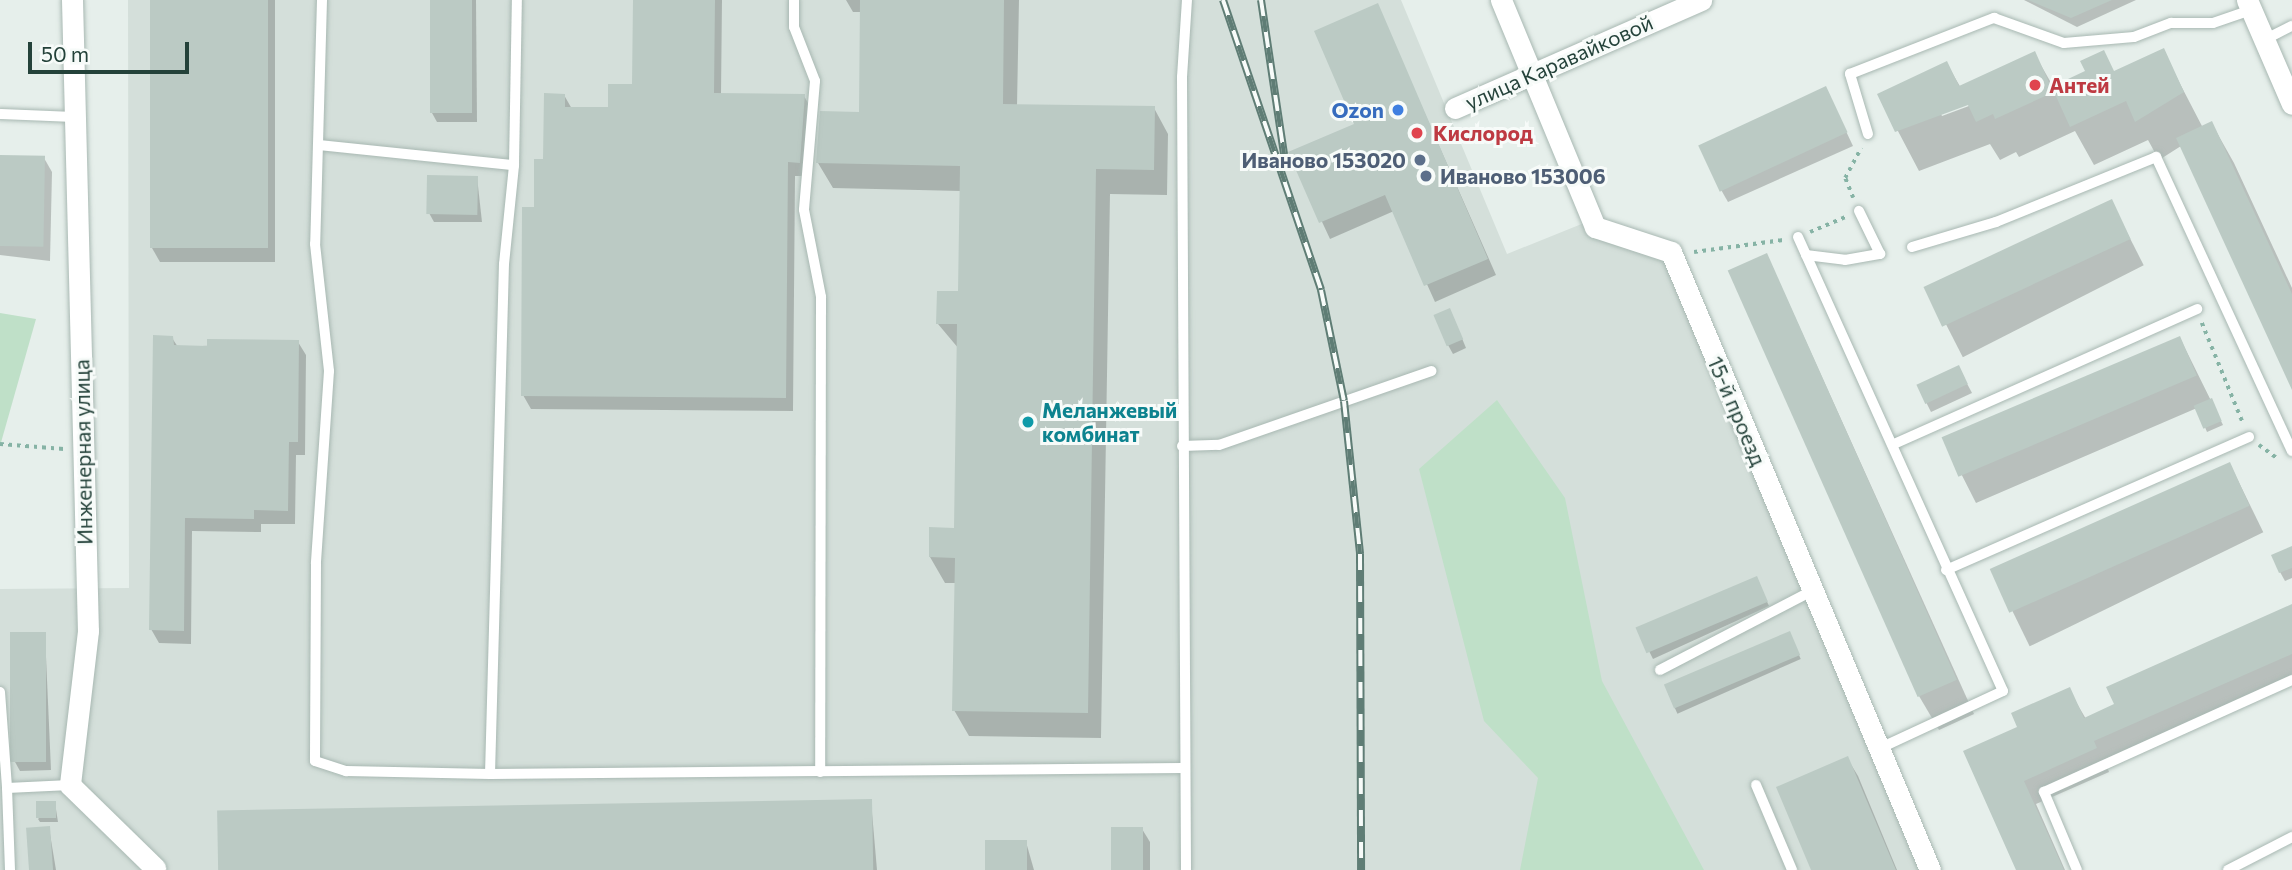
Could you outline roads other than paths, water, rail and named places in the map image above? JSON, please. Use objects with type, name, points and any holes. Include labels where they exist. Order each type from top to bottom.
[{"type":"street","name":"Инженерная улица","points":[[70,785],[88,631],[72,0]]},
{"type":"street","points":[[1501,0],[1532,74]]},
{"type":"street","name":"улица Каравайковой","points":[[1455,108],[1701,0]]},
{"type":"street","points":[[2249,5],[2292,104]]},
{"type":"street","name":"15-й проезд","points":[[1532,74],[1595,227],[1671,252],[1930,870]]},
{"type":"street","points":[[70,785],[155,868]]},
{"type":"lane","points":[[322,0],[315,244],[329,371],[316,565],[315,761],[346,771],[490,774],[1183,768]]},
{"type":"lane","points":[[490,774],[504,264],[514,165],[517,0]]},
{"type":"lane","points":[[794,0],[794,27],[815,81],[804,210],[821,297],[820,772]]},
{"type":"lane","points":[[1185,870],[1182,446],[1187,0]]},
{"type":"lane","points":[[1868,134],[1850,74],[1994,18],[2064,43],[2134,37],[2171,23],[2213,23],[2249,5]]},
{"type":"lane","points":[[2264,40],[2292,26]]},
{"type":"lane","points":[[0,114],[75,117]]},
{"type":"lane","points":[[319,145],[514,165]]},
{"type":"lane","points":[[1912,247],[1996,222],[2156,157],[2292,451]]},
{"type":"lane","points":[[1806,254],[1845,260],[1880,254],[1859,211]]},
{"type":"lane","points":[[1798,237],[1894,444],[1946,570],[2003,691],[1878,748]]},
{"type":"lane","points":[[1894,444],[2197,309]]},
{"type":"lane","points":[[1182,446],[1219,445],[1431,371]]},
{"type":"lane","points":[[1946,570],[2249,437]]},
{"type":"lane","points":[[1660,670],[1812,592]]},
{"type":"lane","points":[[2077,870],[2044,792],[2292,680]]},
{"type":"lane","points":[[0,692],[7,788],[4,809],[10,870]]},
{"type":"lane","points":[[7,788],[70,785]]},
{"type":"lane","points":[[1756,785],[1792,870]]},
{"type":"lane","points":[[2228,870],[2292,837]]},
{"type":"railway","points":[[1223,0],[1321,290],[1344,401],[1360,554],[1361,870]]},
{"type":"railway","points":[[1261,0],[1284,154]]},
{"type":"place","name":"Антей","points":[[2035,85]]},
{"type":"place","name":"Ozon","points":[[1398,110]]},
{"type":"place","name":"Кислород","points":[[1417,133]]},
{"type":"place","name":"Иваново 153020","points":[[1420,160]]},
{"type":"place","name":"Иваново 153006","points":[[1426,176]]},
{"type":"place","name":"Меланжевый комбинат","points":[[1028,422]]}]
